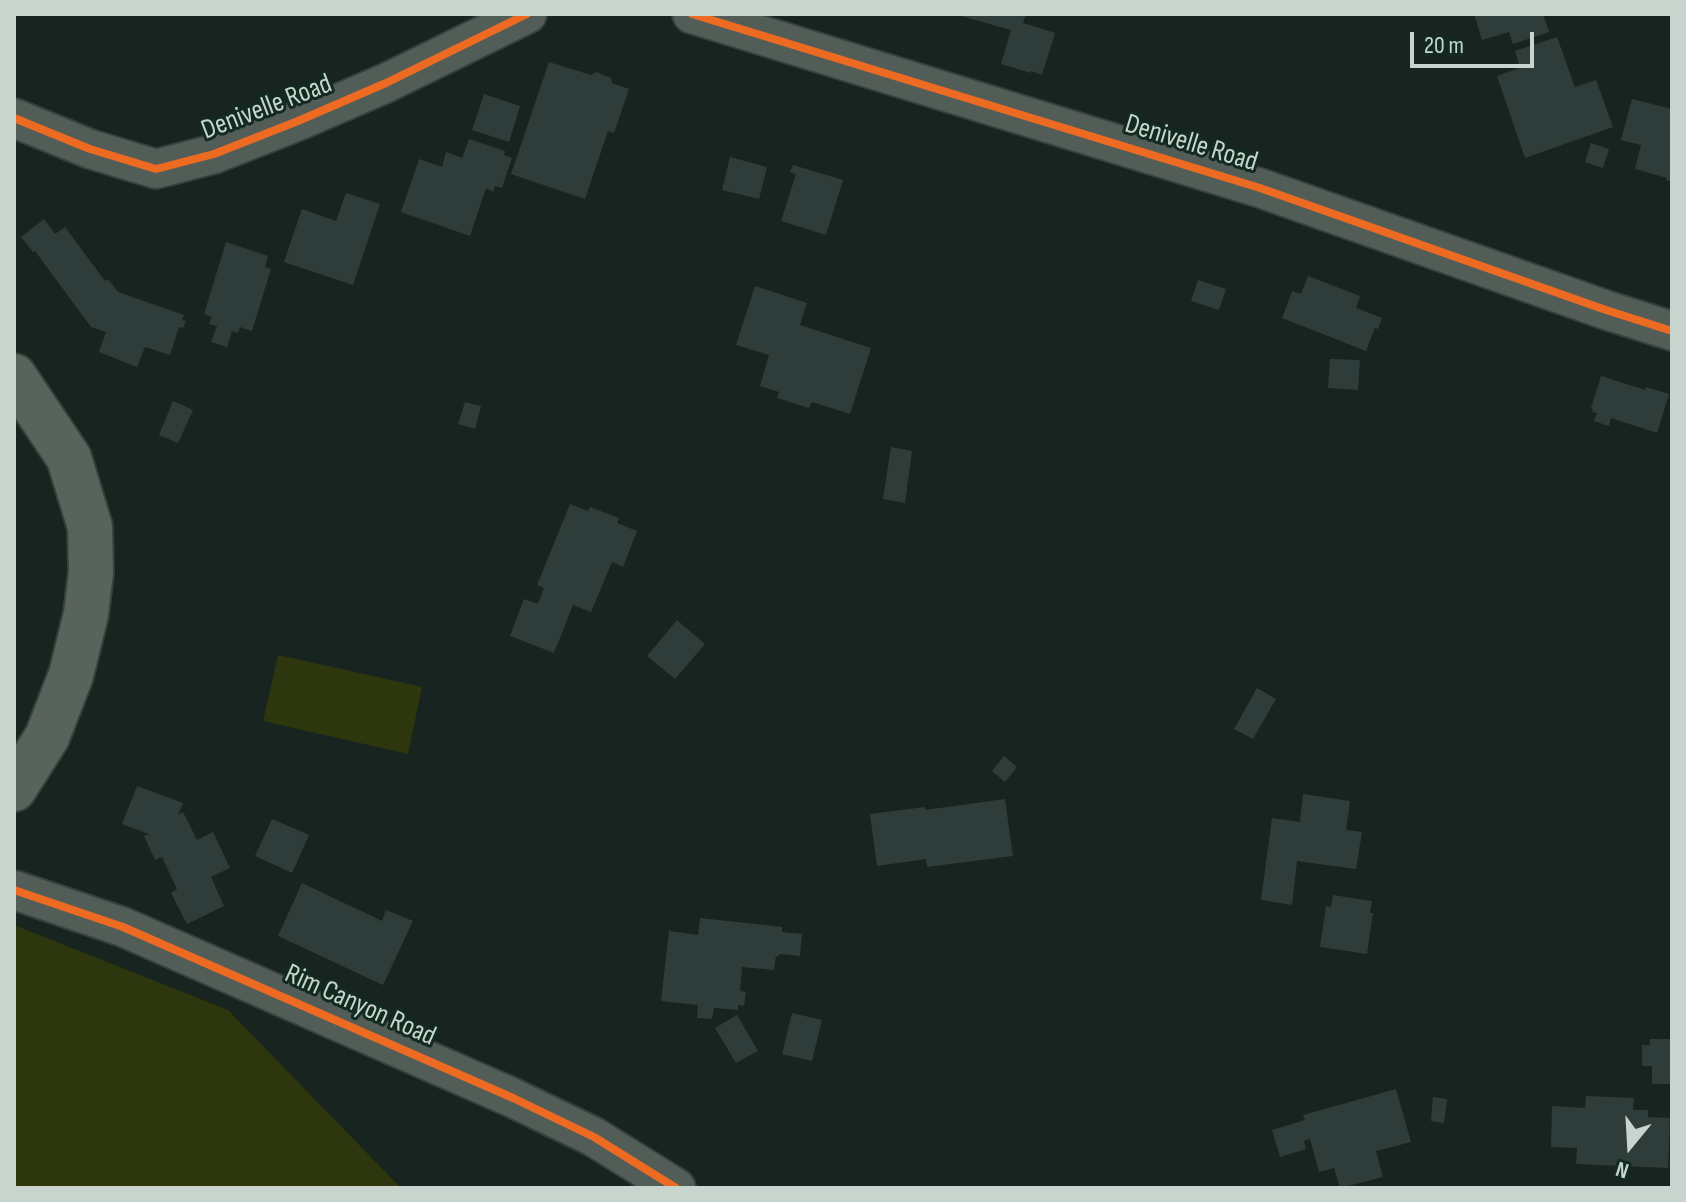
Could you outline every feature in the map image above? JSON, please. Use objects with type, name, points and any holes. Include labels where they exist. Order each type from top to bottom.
[{"type":"street","name":"Denivelle Road","points":[[14,118],[90,149],[156,169],[214,154],[298,121],[386,83],[527,14]]},
{"type":"street","name":"Denivelle Road","points":[[692,14],[1260,188],[1672,331]]},
{"type":"street","points":[[14,376],[69,458],[90,527],[91,572],[86,614],[71,675],[47,737],[14,789]]},
{"type":"street","name":"Rim Canyon Road","points":[[14,890],[123,927],[513,1098],[594,1137],[676,1188]]},
{"type":"green space","points":[[278,655],[422,687],[408,754],[263,721]]},
{"type":"green space","points":[[14,925],[228,1010],[401,1188],[14,1188]]},
{"type":"building","points":[[954,14],[1026,14],[1023,23],[1055,33],[1042,75],[1001,64],[1011,30]]},
{"type":"building","points":[[1474,14],[1543,14],[1549,32],[1513,44],[1509,32],[1482,40]]},
{"type":"building","points":[[1557,37],[1575,87],[1596,80],[1613,127],[1525,158],[1497,76],[1520,68],[1515,51]]},
{"type":"building","points":[[549,62],[591,75],[596,72],[611,78],[612,83],[629,89],[614,133],[608,131],[585,199],[511,174]]},
{"type":"building","points":[[484,94],[520,106],[509,142],[472,130]]},
{"type":"building","points":[[1632,99],[1672,109],[1672,182],[1635,169],[1641,145],[1621,140]]},
{"type":"building","points":[[469,139],[505,151],[504,155],[512,158],[502,188],[495,186],[493,192],[486,188],[470,236],[401,212],[419,159],[442,167],[446,152],[462,158]]},
{"type":"building","points":[[1591,143],[1609,149],[1603,168],[1585,162]]},
{"type":"building","points":[[730,157],[767,167],[759,199],[722,190]]},
{"type":"building","points":[[793,165],[843,180],[826,235],[781,221],[796,174],[790,172]]},
{"type":"building","points":[[346,193],[380,204],[353,285],[284,262],[302,209],[336,221]]},
{"type":"building","points":[[44,219],[55,234],[65,227],[105,281],[108,279],[118,292],[184,315],[182,320],[186,321],[183,328],[179,327],[170,355],[145,347],[137,367],[99,352],[106,332],[91,327],[35,251],[21,237]]},
{"type":"building","points":[[226,242],[268,256],[265,267],[271,269],[252,331],[240,327],[238,333],[232,331],[227,347],[211,342],[217,326],[209,324],[212,317],[204,314]]},
{"type":"building","points":[[1308,276],[1360,296],[1356,308],[1382,318],[1366,351],[1282,318],[1292,291],[1301,294]]},
{"type":"building","points":[[1198,280],[1226,289],[1219,310],[1191,301]]},
{"type":"building","points":[[755,286],[807,303],[800,325],[871,348],[850,414],[812,402],[809,408],[777,398],[779,392],[760,386],[769,355],[736,345]]},
{"type":"building","points":[[1330,359],[1360,360],[1358,390],[1328,388]]},
{"type":"building","points":[[1601,376],[1669,394],[1657,433],[1611,418],[1609,426],[1594,421],[1597,413],[1592,412],[1591,408]]},
{"type":"building","points":[[173,401],[193,410],[178,443],[159,435]]},
{"type":"building","points":[[465,402],[481,406],[475,429],[458,424]]},
{"type":"building","points":[[891,447],[912,451],[905,503],[883,499]]},
{"type":"building","points":[[570,504],[588,511],[590,507],[619,518],[617,523],[637,531],[623,567],[612,562],[591,612],[573,605],[554,653],[510,636],[524,599],[538,604],[544,588],[537,585]]},
{"type":"building","points":[[677,620],[705,644],[675,679],[647,656]]},
{"type":"building","points":[[1257,688],[1276,699],[1253,739],[1234,729]]},
{"type":"building","points":[[1004,756],[1017,767],[1005,782],[992,771]]},
{"type":"building","points":[[137,786],[183,803],[178,815],[183,812],[197,840],[213,832],[230,868],[211,877],[224,906],[187,924],[171,893],[177,889],[162,857],[155,860],[144,836],[149,834],[122,824]]},
{"type":"building","points":[[1303,794],[1350,801],[1346,830],[1362,832],[1356,869],[1297,861],[1292,905],[1261,900],[1272,818],[1300,822]]},
{"type":"building","points":[[1005,799],[1013,856],[927,867],[926,859],[877,866],[870,814]]},
{"type":"building","points":[[272,819],[309,835],[292,873],[255,856]]},
{"type":"building","points":[[302,883],[382,921],[386,910],[413,921],[383,985],[278,936]]},
{"type":"building","points":[[1333,895],[1372,901],[1367,954],[1320,947],[1326,906],[1331,907]]},
{"type":"building","points":[[700,918],[782,927],[782,932],[802,934],[800,956],[779,954],[774,970],[742,967],[740,991],[746,992],[744,1006],[738,1005],[738,1010],[714,1008],[712,1019],[697,1018],[698,1005],[661,1001],[669,931],[698,935]]},
{"type":"building","points":[[792,1013],[822,1020],[812,1061],[782,1054]]},
{"type":"building","points":[[737,1015],[758,1051],[736,1063],[715,1028]]},
{"type":"building","points":[[1650,1039],[1672,1039],[1672,1084],[1652,1084],[1652,1066],[1642,1066],[1642,1045],[1650,1045]]},
{"type":"building","points":[[1396,1089],[1411,1142],[1376,1151],[1383,1177],[1340,1188],[1334,1168],[1319,1172],[1310,1139],[1304,1141],[1306,1149],[1280,1157],[1272,1130],[1305,1120],[1303,1115]]},
{"type":"building","points":[[1586,1096],[1634,1098],[1633,1110],[1648,1110],[1648,1117],[1670,1118],[1668,1168],[1576,1164],[1577,1148],[1551,1147],[1552,1106],[1585,1108]]},
{"type":"building","points":[[1433,1097],[1447,1099],[1444,1123],[1431,1121]]},
{"type":"cycle path","points":[[14,118],[90,149],[156,169],[214,154],[298,121],[386,83],[527,14]]},
{"type":"cycle path","points":[[692,14],[1260,188],[1672,331]]},
{"type":"cycle path","points":[[14,890],[123,927],[513,1098],[594,1137],[676,1188]]}]
